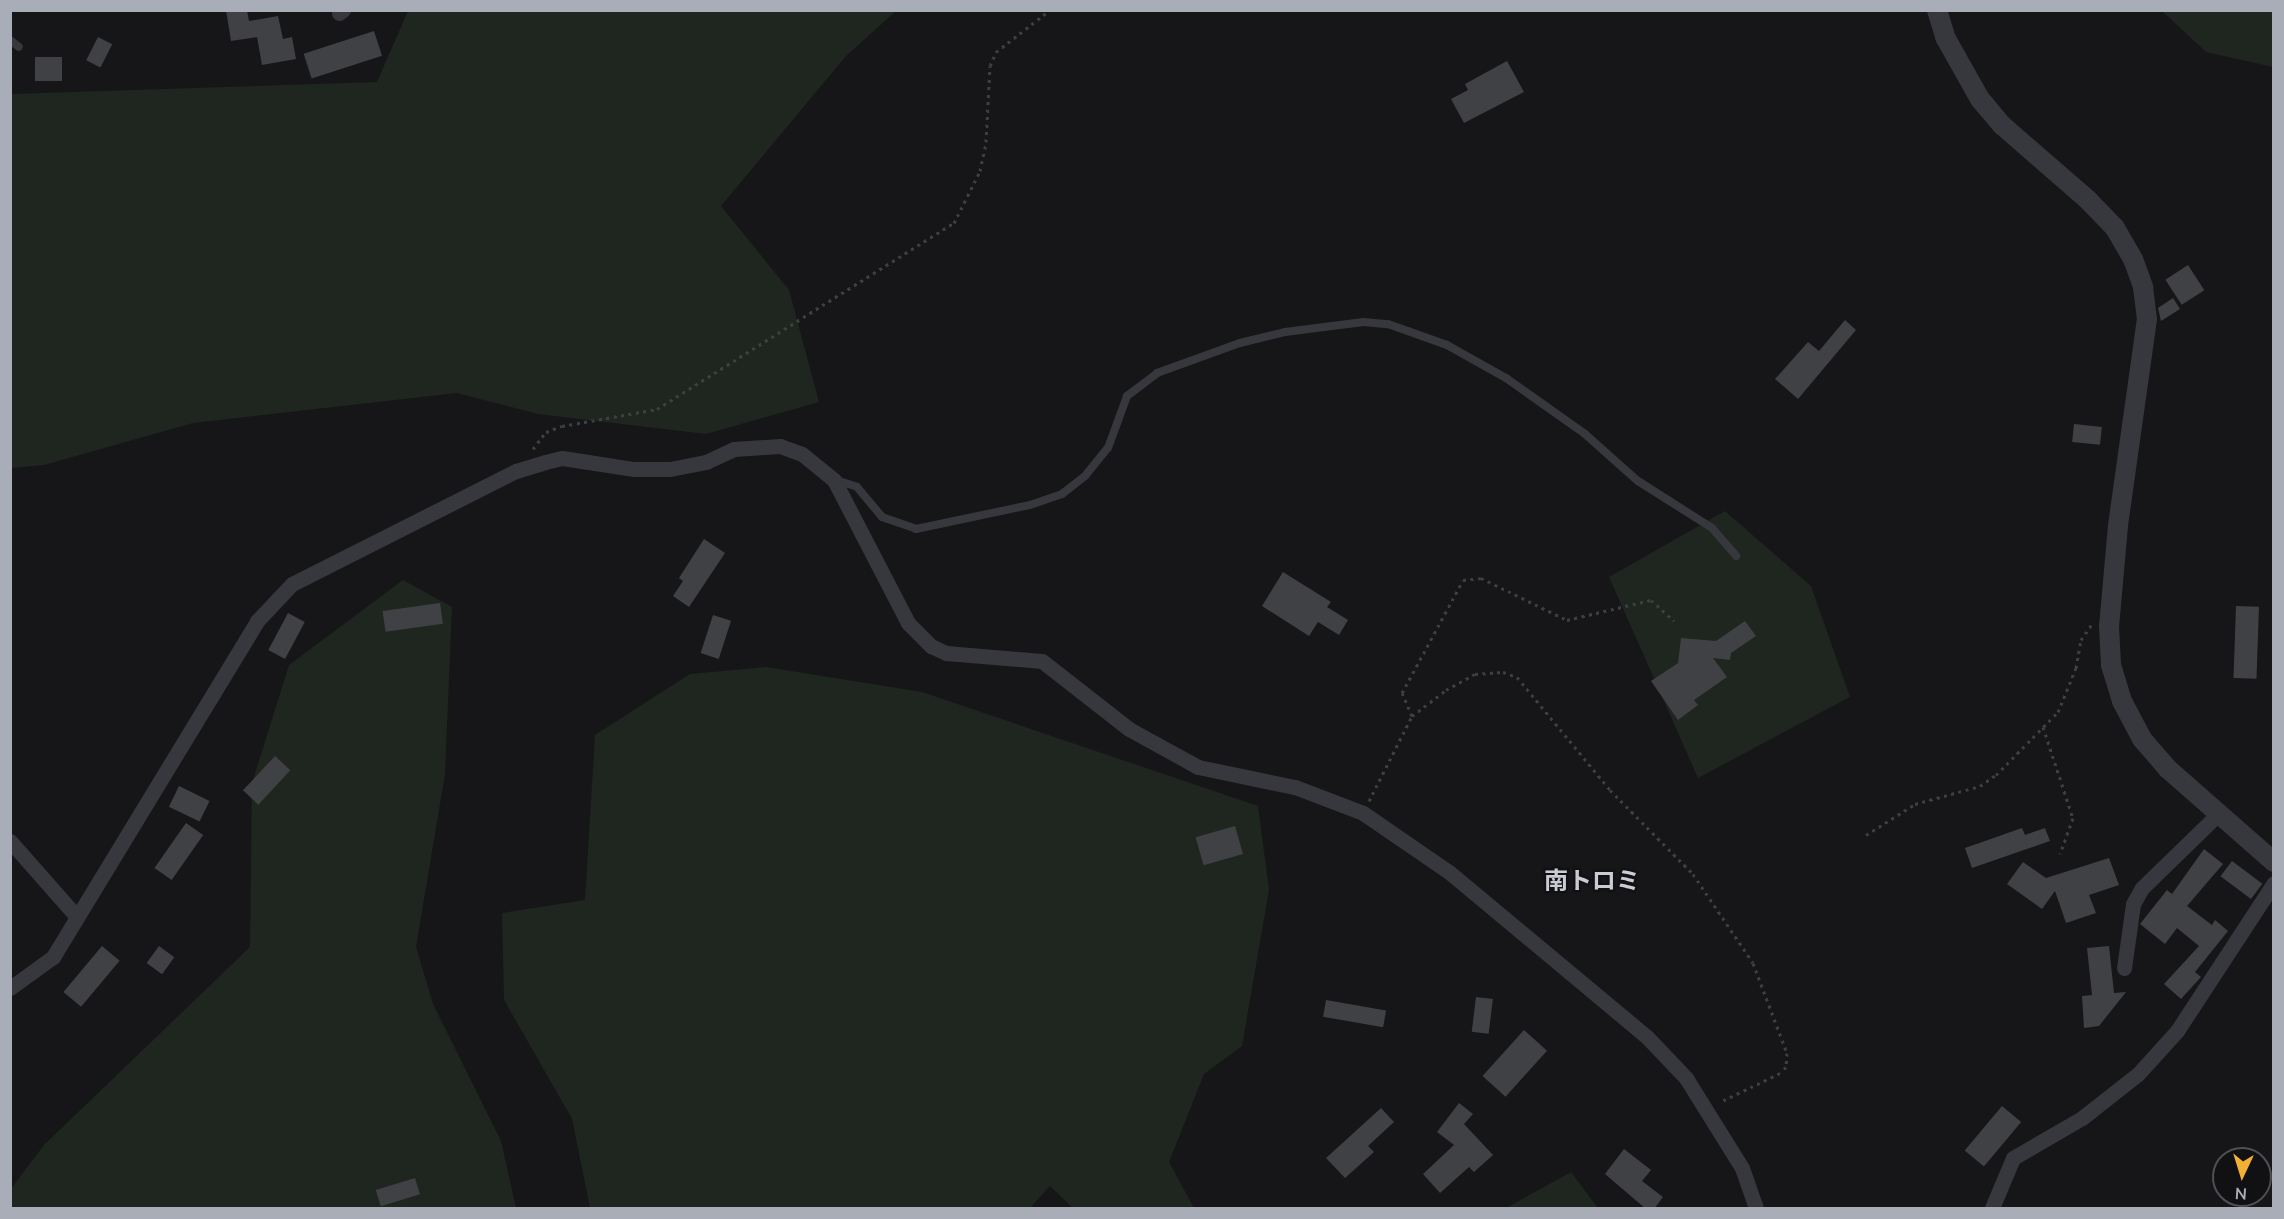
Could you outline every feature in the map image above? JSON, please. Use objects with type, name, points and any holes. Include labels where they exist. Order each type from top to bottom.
[{"type":"street","points":[[1937,10],[1945,37],[1980,99],[2003,126],[2115,228],[2133,259],[2143,287],[2147,319],[2143,364],[2118,526],[2110,614],[2111,665],[2122,701],[2142,739],[2168,770],[2274,862]]},
{"type":"street","points":[[10,988],[53,957],[256,621],[292,584],[527,468],[562,458],[634,469],[670,469],[706,462],[734,449],[780,446],[802,454],[834,480],[908,623],[931,646],[946,653],[1042,661],[1128,729],[1198,767],[1294,787],[1363,813],[1449,872],[1647,1037],[1686,1078],[1742,1168],[1756,1209]]},
{"type":"street","points":[[2124,968],[2133,904],[2142,888],[2218,814]]},
{"type":"street","points":[[10,841],[77,917]]},
{"type":"street","points":[[1992,1209],[2013,1158],[2082,1118],[2138,1074],[2177,1031],[2274,883]]},
{"type":"lane","points":[[10,40],[19,47]]},
{"type":"lane","points":[[834,480],[857,487],[882,517],[916,529],[1030,505],[1062,494],[1085,476],[1108,448],[1127,396],[1157,373],[1240,343],[1285,332],[1363,322],[1388,324],[1447,345],[1506,378],[1585,434],[1638,481],[1712,528],[1737,556]]},
{"type":"path","points":[[527,468],[530,452],[546,432],[657,409],[954,223],[980,171],[986,142],[990,66],[996,52],[1050,10]]},
{"type":"path","points":[[1413,716],[1402,693],[1463,580],[1481,578],[1567,621],[1651,600],[1674,621]]},
{"type":"path","points":[[1866,835],[1915,804],[1980,786],[1996,775],[2043,727],[2066,697],[2081,640],[2094,621],[2110,614]]},
{"type":"path","points":[[1363,813],[1413,716],[1446,690],[1475,674],[1503,672],[1517,677],[1610,790],[1693,874],[1753,963],[1787,1053],[1786,1067],[1780,1073],[1706,1109]]},
{"type":"path","points":[[2043,727],[2073,818],[2060,854]]},
{"type":"shaded area","points":[[408,11],[896,11],[846,56],[721,206],[789,290],[819,402],[706,434],[538,414],[457,393],[193,423],[44,465],[11,468],[11,94],[377,82]]},
{"type":"shaded area","points":[[2162,11],[2273,11],[2273,67],[2206,52]]},
{"type":"shaded area","points":[[1725,511],[1811,586],[1850,697],[1698,778],[1609,577]]},
{"type":"shaded area","points":[[403,580],[452,607],[445,774],[416,947],[433,1004],[501,1141],[516,1208],[11,1208],[10,1190],[44,1145],[250,947],[252,783],[289,665]]},
{"type":"shaded area","points":[[766,667],[922,692],[1258,806],[1269,890],[1242,1046],[1204,1074],[1169,1162],[1194,1208],[1073,1208],[1050,1186],[1030,1208],[590,1208],[572,1119],[504,1000],[502,913],[585,900],[595,735],[690,674]]},
{"type":"shaded area","points":[[1571,1172],[1598,1208],[1506,1208]]},
{"type":"building","points":[[226,10],[247,10],[249,21],[278,16],[283,39],[292,37],[296,59],[262,65],[257,37],[231,41]]},
{"type":"building","points":[[374,31],[382,56],[312,79],[304,54]]},
{"type":"building","points":[[98,37],[112,44],[100,67],[86,60]]},
{"type":"building","points":[[35,57],[62,57],[62,81],[35,81]]},
{"type":"building","points":[[1507,61],[1524,92],[1464,123],[1451,99],[1468,90],[1465,84]]},
{"type":"building","points":[[2188,265],[2204,290],[2182,305],[2165,280]]},
{"type":"building","points":[[2173,298],[2180,309],[2161,321],[2158,308]]},
{"type":"building","points":[[1845,320],[1856,330],[1798,399],[1775,379],[1808,342],[1819,351]]},
{"type":"building","points":[[2074,424],[2102,427],[2100,445],[2072,442]]},
{"type":"building","points":[[704,539],[725,553],[689,607],[673,596],[683,581],[679,578]]},
{"type":"building","points":[[1283,572],[1331,602],[1327,607],[1348,620],[1339,635],[1318,622],[1309,636],[1262,606]]},
{"type":"building","points":[[440,603],[443,624],[385,632],[383,611]]},
{"type":"building","points":[[2236,606],[2259,607],[2256,679],[2233,678]]},
{"type":"building","points":[[288,613],[305,622],[285,659],[268,650]]},
{"type":"building","points":[[713,615],[731,621],[719,659],[701,653]]},
{"type":"building","points":[[1745,621],[1756,636],[1731,653],[1730,660],[1713,658],[1727,677],[1694,700],[1698,705],[1678,720],[1651,681],[1678,663],[1681,638],[1716,641]]},
{"type":"building","points":[[275,756],[290,770],[258,805],[243,790]]},
{"type":"building","points":[[179,786],[210,801],[199,822],[169,807]]},
{"type":"building","points":[[186,823],[203,835],[172,880],[154,868]]},
{"type":"building","points":[[1235,826],[1243,854],[1204,865],[1196,837]]},
{"type":"building","points":[[2022,828],[2025,835],[2045,828],[2050,841],[1972,868],[1965,848]]},
{"type":"building","points":[[2204,849],[2223,864],[2187,906],[2212,925],[2215,920],[2228,931],[2195,972],[2201,977],[2181,999],[2164,984],[2199,946],[2177,928],[2165,944],[2140,924],[2167,890],[2172,894]]},
{"type":"building","points":[[2109,858],[2119,885],[2089,895],[2096,913],[2066,923],[2055,891],[2042,909],[2007,884],[2023,862],[2046,878]]},
{"type":"building","points":[[2232,861],[2262,884],[2251,899],[2221,876]]},
{"type":"building","points":[[102,946],[120,961],[81,1007],[63,992]]},
{"type":"building","points":[[159,946],[174,957],[162,974],[147,963]]},
{"type":"building","points":[[2109,946],[2114,993],[2126,992],[2099,1026],[2084,1028],[2082,996],[2092,995],[2087,948]]},
{"type":"building","points":[[1476,997],[1493,999],[1489,1034],[1472,1032]]},
{"type":"building","points":[[1326,1000],[1386,1011],[1383,1027],[1323,1017]]},
{"type":"building","points":[[1524,1030],[1547,1051],[1506,1097],[1483,1076]]},
{"type":"building","points":[[1459,1103],[1473,1114],[1464,1124],[1493,1155],[1474,1172],[1469,1167],[1440,1193],[1423,1174],[1454,1145],[1437,1132]]},
{"type":"building","points":[[2002,1106],[2021,1122],[1984,1167],[1965,1150]]},
{"type":"building","points":[[1381,1108],[1394,1122],[1368,1146],[1374,1152],[1345,1178],[1326,1158]]},
{"type":"building","points":[[1624,1149],[1651,1170],[1642,1181],[1663,1197],[1654,1209],[1646,1209],[1605,1174]]},
{"type":"building","points":[[415,1178],[420,1194],[381,1206],[376,1190]]},
{"type":"district","name":"南トロミ","points":[[1592,882]]}]
